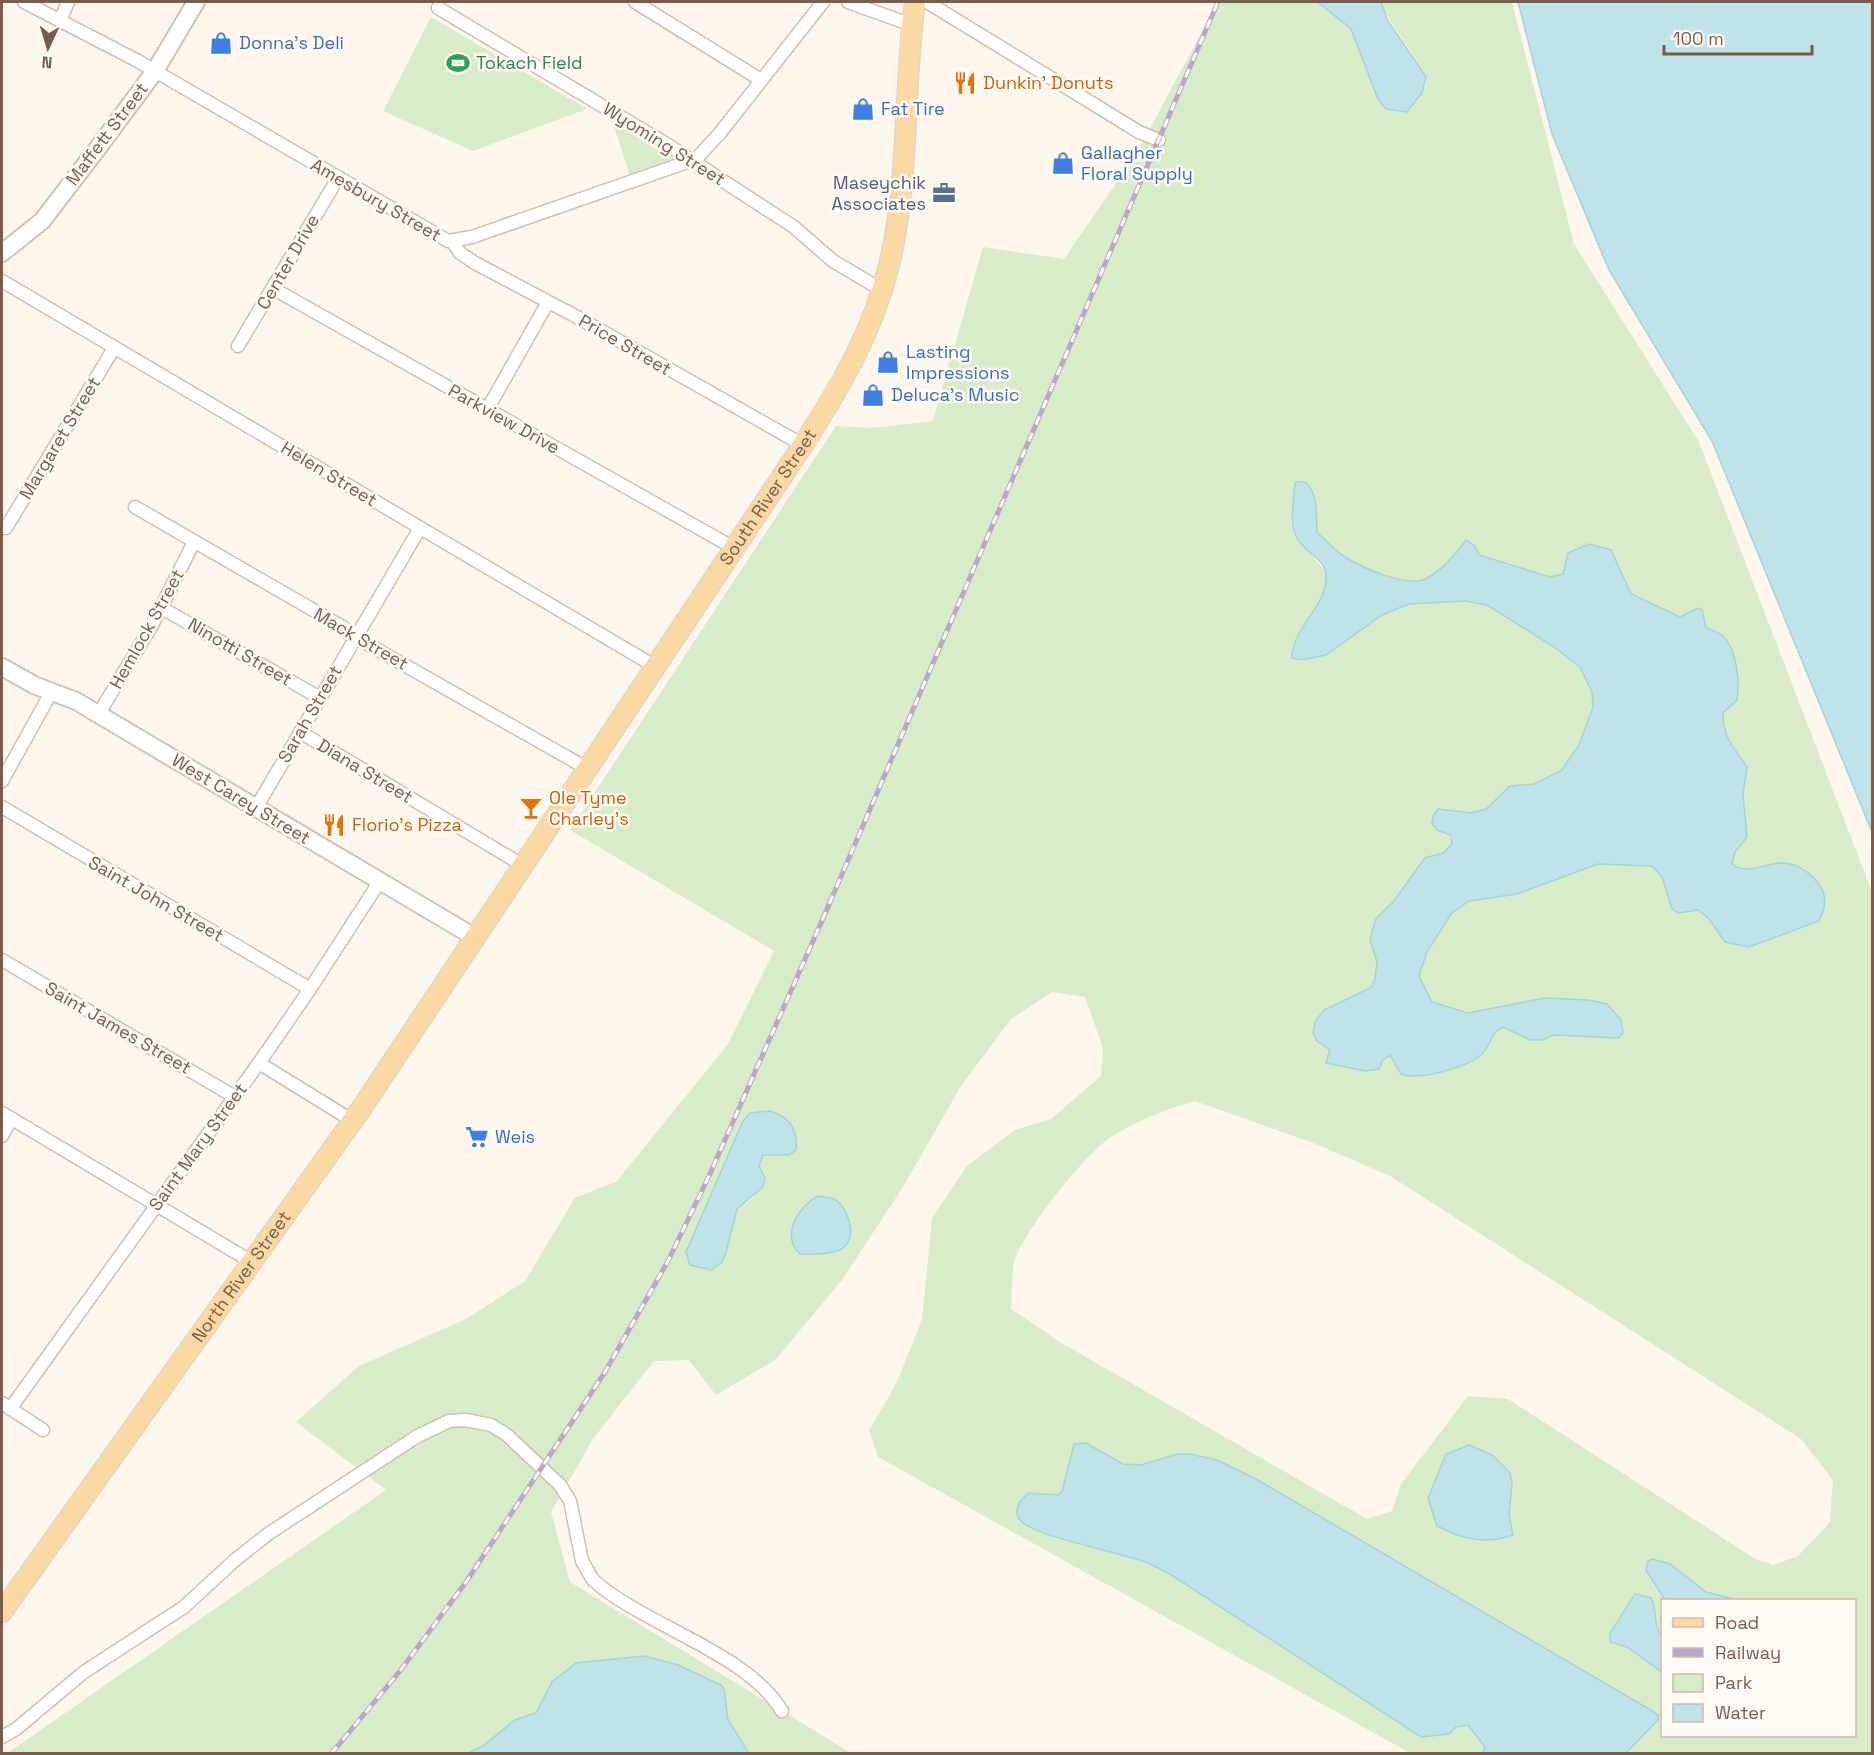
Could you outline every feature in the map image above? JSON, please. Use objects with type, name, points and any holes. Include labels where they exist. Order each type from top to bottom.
[{"type":"main road","name":"South River Street","points":[[476,938],[852,367],[882,290],[893,243],[915,2]]},
{"type":"main road","name":"North River Street","points":[[2,1612],[353,1121],[476,938]]},
{"type":"street","name":"Amesbury Street","points":[[24,2],[155,71],[437,237],[452,241],[472,237],[692,161],[709,147],[823,2]]},
{"type":"street","points":[[60,21],[68,2]]},
{"type":"street","name":"Maffett Street","points":[[2,253],[42,221],[155,71],[196,2]]},
{"type":"street","points":[[635,2],[761,80]]},
{"type":"street","points":[[849,2],[912,25]]},
{"type":"street","points":[[927,2],[1139,132],[1159,140]]},
{"type":"street","name":"Wyoming Street","points":[[438,8],[692,161],[794,227],[833,261],[882,290]]},
{"type":"street","name":"Center Drive","points":[[238,346],[338,178]]},
{"type":"street","name":"Price Street","points":[[452,241],[460,253],[475,263],[802,445]]},
{"type":"street","name":"Helen Street","points":[[2,281],[656,667]]},
{"type":"street","name":"Parkview Drive","points":[[274,289],[734,548]]},
{"type":"street","points":[[487,410],[548,302]]},
{"type":"street","name":"Margaret Street","points":[[6,528],[114,348]]},
{"type":"street","name":"Mack Street","points":[[135,507],[345,629],[355,637],[588,769]]},
{"type":"street","name":"Sarah Street","points":[[256,808],[420,528]]},
{"type":"street","name":"Hemlock Street","points":[[98,715],[135,655],[194,542]]},
{"type":"street","name":"Ninotti Street","points":[[160,607],[320,698]]},
{"type":"street","name":"West Carey Street","points":[[2,667],[98,715],[476,938]]},
{"type":"street","points":[[2,781],[52,691]]},
{"type":"street","name":"Diana Street","points":[[300,732],[524,866]]},
{"type":"street","name":"Saint John Street","points":[[2,807],[310,989]]},
{"type":"street","name":"Saint Mary Street","points":[[5,1406],[235,1097],[310,989],[380,881]]},
{"type":"street","name":"Saint James Street","points":[[2,960],[235,1097]]},
{"type":"street","points":[[259,1063],[353,1121]]},
{"type":"street","points":[[2,1136],[6,1116],[252,1262]]},
{"type":"street","points":[[5,1406],[43,1430]]},
{"type":"street","points":[[2,1737],[16,1729],[84,1672],[184,1607],[235,1560],[268,1534],[416,1437],[449,1421],[466,1420],[484,1422],[507,1435],[566,1492],[582,1561],[593,1580],[744,1673],[769,1692],[782,1711]]},
{"type":"green space","points":[[1218,2],[1318,2],[1351,29],[1378,99],[1391,110],[1407,112],[1418,100],[1426,84],[1417,62],[1381,2],[1512,2],[1574,244],[1699,442],[1872,892],[1872,1753],[1626,1753],[1658,1720],[1658,1715],[1256,1479],[1177,1454],[1141,1465],[1123,1464],[1097,1448],[1074,1444],[1062,1492],[1059,1495],[1028,1493],[1041,1530],[1148,1563],[1173,1576],[1421,1737],[1468,1725],[1485,1748],[1483,1753],[1410,1753],[878,1457],[869,1431],[897,1382],[922,1319],[932,1218],[967,1166],[1015,1130],[1051,1119],[1101,1076],[1103,1048],[1085,997],[1052,992],[1011,1019],[961,1086],[903,1187],[842,1280],[775,1360],[716,1395],[689,1360],[654,1361],[593,1439],[551,1512],[570,1582],[851,1753],[749,1753],[728,1720],[724,1689],[552,1682],[536,1713],[515,1720],[483,1746],[468,1753],[6,1754],[386,1490],[296,1422],[359,1366],[466,1319],[525,1281],[575,1198],[617,1181],[728,1044],[774,951],[570,830],[836,426],[871,428],[933,421],[983,247],[1064,259],[1135,156]],"holes":[[[1294,488],[1316,507],[1317,532],[1338,552],[1373,571],[1396,579],[1407,581],[1425,579],[1448,563],[1466,541],[1475,546],[1479,555],[1550,577],[1563,574],[1563,567],[1611,550],[1631,594],[1680,617],[1692,611],[1733,655],[1738,693],[1724,710],[1722,719],[1725,734],[1747,767],[1743,794],[1747,837],[1735,852],[1732,864],[1750,869],[1782,863],[1819,920],[1749,947],[1725,942],[1709,919],[1697,910],[1678,913],[1672,909],[1662,877],[1652,866],[1598,864],[1517,894],[1469,901],[1451,914],[1427,952],[1419,976],[1432,1002],[1468,1013],[1481,1013],[1617,1038],[1554,1035],[1542,1040],[1530,1040],[1503,1027],[1495,1030],[1484,1052],[1397,1066],[1390,1055],[1383,1060],[1379,1069],[1365,1071],[1326,1063],[1330,1050],[1322,1045],[1336,1011],[1347,1000],[1364,993],[1375,979],[1377,962],[1370,938],[1376,919],[1392,902],[1425,858],[1443,853],[1452,844],[1451,835],[1438,830],[1433,816],[1438,809],[1471,813],[1486,809],[1510,786],[1534,784],[1561,771],[1579,745],[1593,707],[1592,692],[1580,668],[1554,647],[1487,605],[1465,601],[1409,604],[1382,615],[1326,655],[1292,646],[1326,591],[1326,572],[1295,536],[1291,522]],[[1195,1101],[1316,1144],[1390,1176],[1801,1439],[1833,1480],[1830,1522],[1798,1556],[1773,1565],[1754,1558],[1508,1399],[1468,1396],[1401,1484],[1392,1511],[1367,1519],[1060,1342],[1011,1309],[1013,1269],[1019,1250],[1028,1233],[1055,1196],[1086,1160],[1111,1137],[1141,1121]],[[751,1113],[788,1155],[763,1155],[759,1166],[765,1178],[753,1198],[737,1209],[726,1252]],[[1512,1483],[1509,1515],[1513,1530],[1509,1536],[1485,1541]]]},
{"type":"green space","name":"Tokach Field","points":[[431,17],[587,109],[473,151],[383,111]]},
{"type":"green space","points":[[613,123],[676,160],[630,176]]},
{"type":"water","points":[[1318,2],[1381,2],[1388,21],[1426,77],[1422,93],[1407,112],[1386,109],[1378,99],[1351,29]]},
{"type":"water","points":[[1518,2],[1872,2],[1872,832],[1712,441],[1609,270],[1552,134]]},
{"type":"water","points":[[1296,482],[1305,482],[1313,492],[1317,532],[1334,549],[1362,566],[1396,579],[1417,581],[1431,576],[1453,557],[1466,540],[1475,546],[1479,555],[1550,577],[1563,574],[1568,553],[1589,544],[1611,550],[1631,594],[1680,617],[1698,608],[1702,610],[1706,627],[1721,635],[1732,649],[1738,676],[1737,700],[1723,713],[1723,722],[1730,742],[1747,767],[1743,794],[1747,837],[1735,852],[1732,864],[1751,869],[1783,863],[1806,871],[1823,891],[1824,909],[1819,921],[1749,947],[1725,942],[1709,919],[1698,910],[1678,913],[1672,909],[1662,877],[1652,866],[1598,864],[1517,894],[1469,901],[1451,914],[1427,952],[1419,976],[1432,1002],[1468,1013],[1545,998],[1589,1000],[1607,1004],[1621,1020],[1623,1033],[1618,1038],[1554,1035],[1542,1040],[1530,1040],[1503,1027],[1496,1032],[1486,1050],[1476,1058],[1456,1068],[1420,1076],[1401,1074],[1390,1055],[1383,1060],[1379,1069],[1365,1071],[1326,1063],[1330,1050],[1317,1041],[1313,1033],[1315,1022],[1324,1010],[1370,988],[1375,979],[1377,962],[1370,939],[1376,919],[1393,902],[1425,858],[1443,853],[1452,844],[1451,835],[1437,830],[1432,824],[1433,816],[1438,809],[1471,813],[1486,809],[1510,786],[1534,784],[1561,771],[1579,745],[1593,707],[1592,692],[1580,667],[1554,647],[1487,605],[1465,601],[1409,604],[1382,615],[1326,655],[1301,660],[1292,658],[1298,636],[1322,597],[1326,575],[1324,567],[1306,550],[1295,534],[1292,521]]},
{"type":"water","points":[[770,1111],[791,1124],[795,1135],[796,1150],[789,1155],[763,1155],[759,1166],[765,1178],[763,1187],[737,1209],[722,1262],[711,1270],[690,1265],[686,1252],[743,1121],[750,1113]]},
{"type":"water","points":[[818,1196],[834,1199],[841,1205],[849,1219],[850,1235],[844,1247],[837,1251],[800,1254],[792,1238],[794,1222],[804,1207]]},
{"type":"water","points":[[1086,1443],[1123,1464],[1141,1465],[1177,1454],[1190,1454],[1217,1460],[1256,1479],[1654,1712],[1658,1715],[1658,1720],[1626,1753],[1483,1753],[1485,1747],[1468,1725],[1456,1727],[1449,1734],[1421,1737],[1173,1576],[1148,1563],[1061,1539],[1021,1521],[1017,1513],[1018,1506],[1028,1493],[1058,1495],[1062,1492],[1074,1444]]},
{"type":"water","points":[[1469,1445],[1492,1455],[1510,1473],[1512,1483],[1509,1515],[1513,1535],[1493,1540],[1474,1539],[1437,1526],[1428,1498],[1446,1454]]},
{"type":"water","points":[[1652,1559],[1670,1564],[1706,1592],[1734,1599],[1664,1599],[1646,1570],[1648,1561]]},
{"type":"water","points":[[1635,1594],[1651,1598],[1657,1627],[1661,1635],[1661,1671],[1627,1647],[1610,1642],[1610,1633]]},
{"type":"water","points":[[644,1656],[678,1665],[721,1685],[724,1689],[728,1720],[749,1753],[468,1753],[483,1746],[515,1720],[536,1713],[552,1682],[576,1663]]},
{"type":"railway","points":[[331,1754],[400,1671],[466,1582],[605,1372],[668,1261],[709,1176],[821,923],[1218,2]]},
{"type":"place","name":"Donna's Deli","points":[[221,43]]},
{"type":"place","name":"Tokach Field","points":[[458,63]]},
{"type":"place","name":"Dunkin' Donuts","points":[[965,83]]},
{"type":"place","name":"Fat Tire","points":[[863,109]]},
{"type":"place","name":"Gallagher Floral Supply","points":[[1063,163]]},
{"type":"place","name":"Maseychik Associates","points":[[944,193]]},
{"type":"place","name":"Lasting Impressions","points":[[888,362]]},
{"type":"place","name":"Deluca's Music","points":[[873,395]]},
{"type":"place","name":"Ole Tyme Charley's","points":[[531,808]]},
{"type":"place","name":"Florio's Pizza","points":[[334,825]]},
{"type":"place","name":"Weis","points":[[477,1137]]}]
